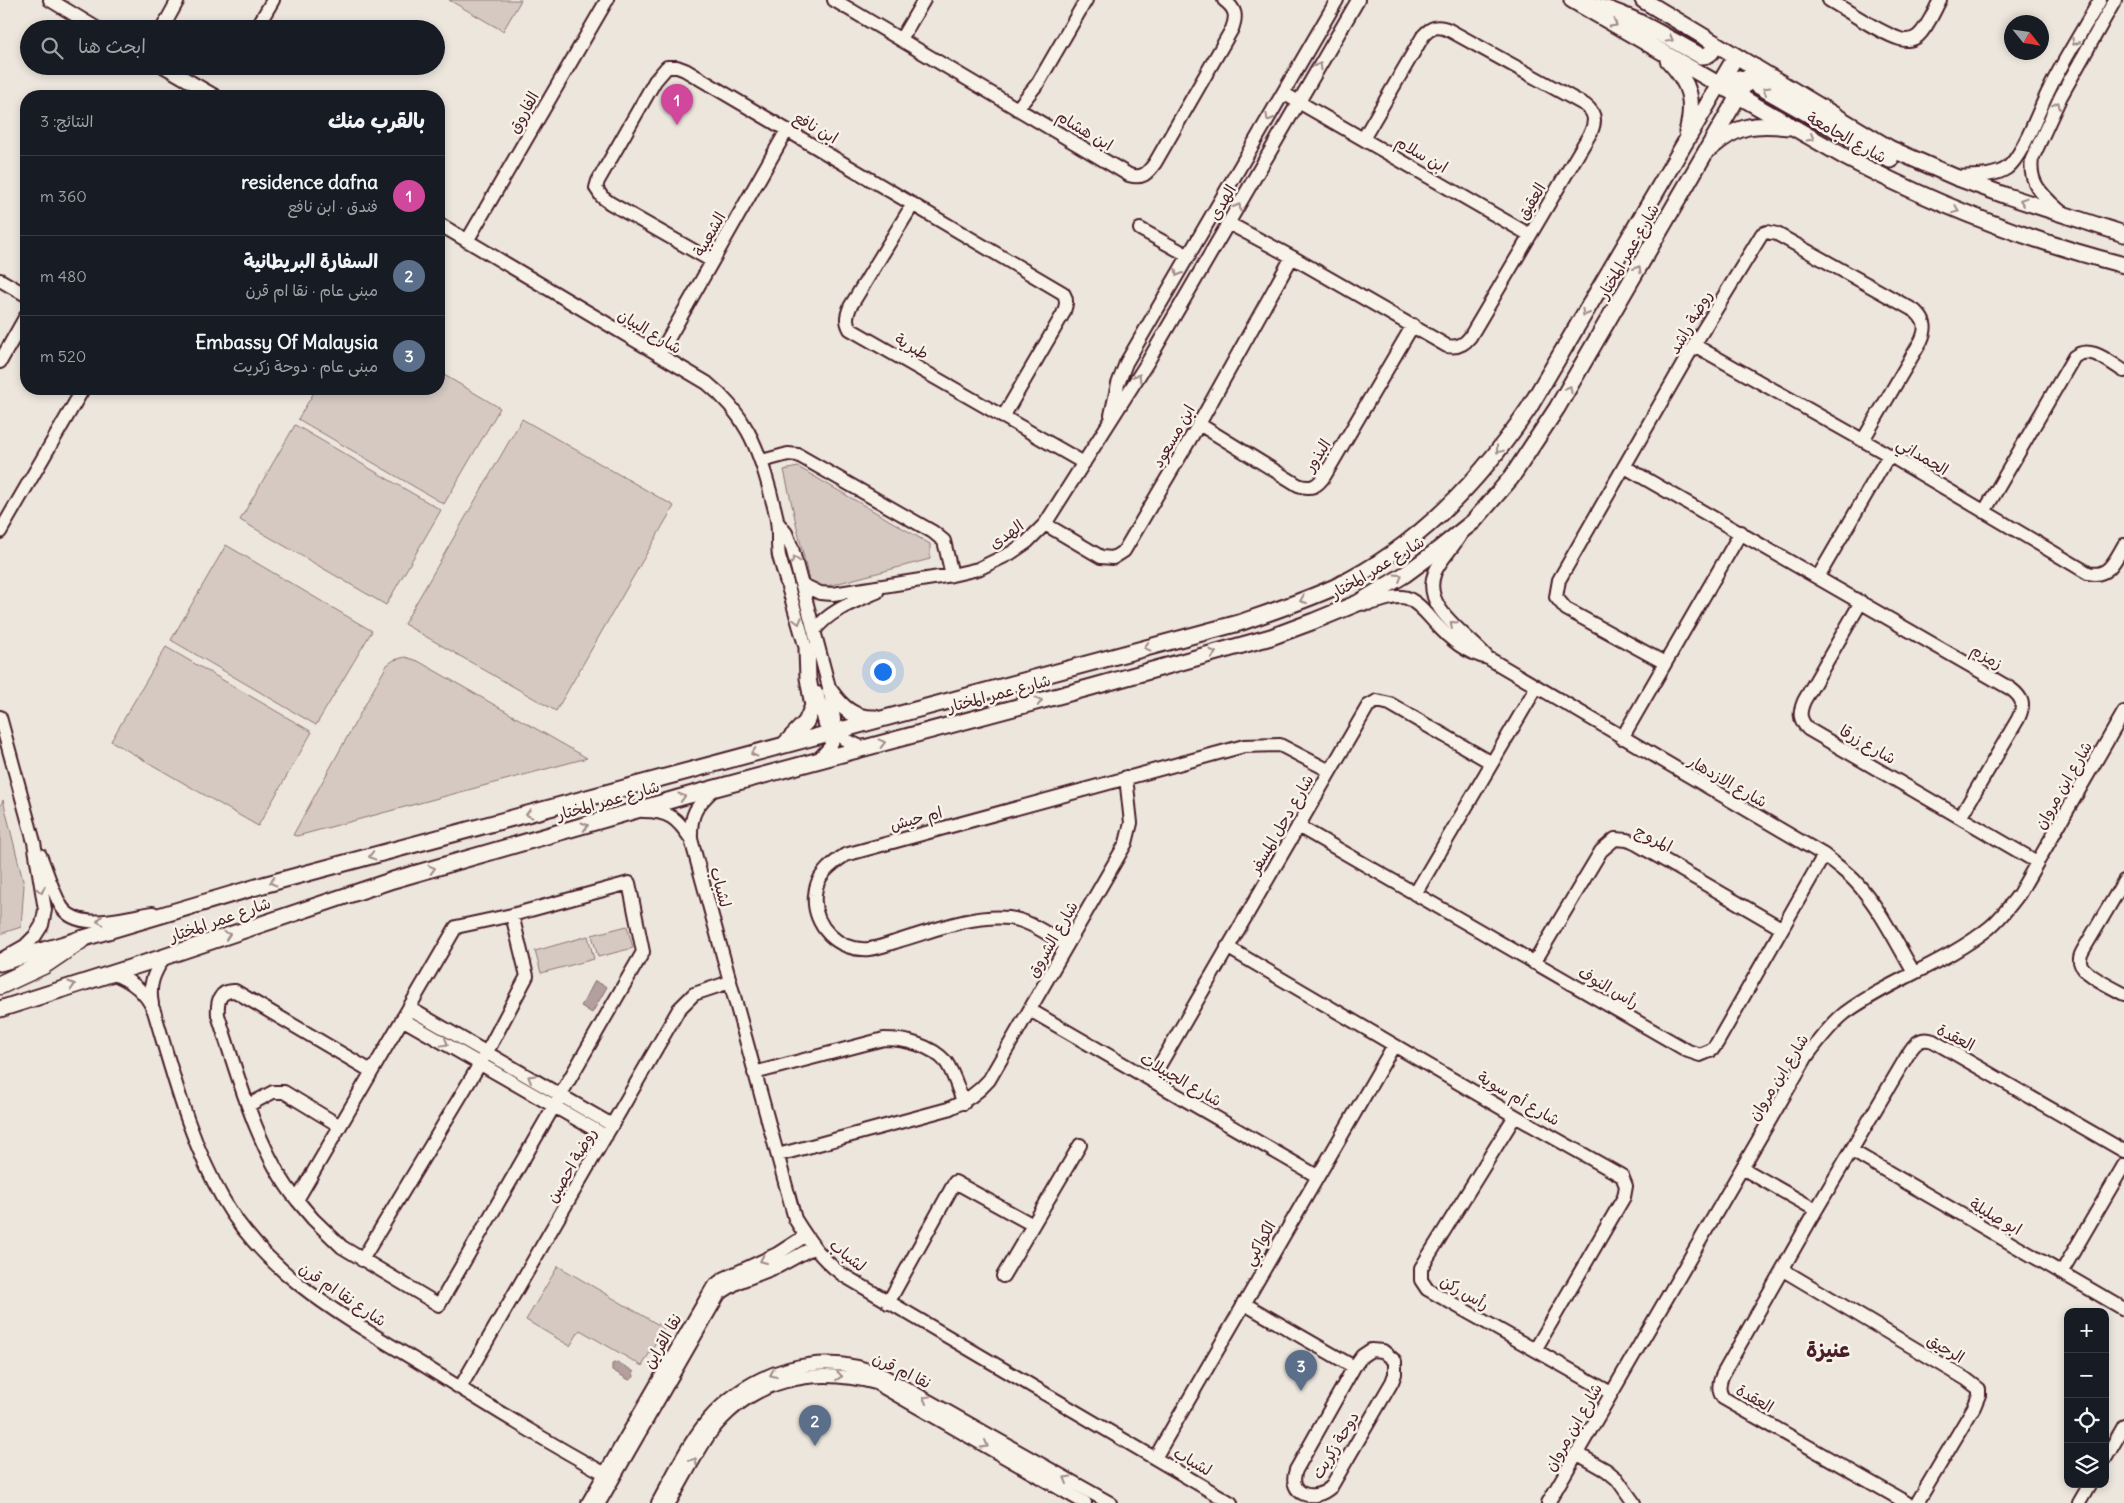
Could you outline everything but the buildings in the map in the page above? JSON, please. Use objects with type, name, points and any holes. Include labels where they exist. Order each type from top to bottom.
[{"type":"highway","points":[[0,985],[43,965],[80,940]]},
{"type":"main road","points":[[1642,0],[1736,56],[1751,73],[1841,134],[1904,166],[1917,170],[1934,168],[2064,215],[2124,234]]},
{"type":"main road","points":[[1574,1],[1610,9],[1637,21],[1701,56],[1709,55],[1713,51],[1714,43]]},
{"type":"main road","name":"شارع الجامعة","points":[[1574,1],[1793,128],[1887,180],[1952,209],[2071,252],[2124,265]]},
{"type":"main road","points":[[1658,50],[1677,69],[1688,88],[1691,103],[1690,114],[1681,150]]},
{"type":"main road","name":"شارع عمر المختار","points":[[0,964],[262,885],[1239,623],[1297,603],[1336,586],[1380,562],[1408,542],[1452,504],[1482,472],[1513,431],[1534,400],[1736,56]]},
{"type":"main road","points":[[1719,85],[1751,73]]},
{"type":"main road","name":"شارع عمر المختار","points":[[0,1009],[164,957],[393,880],[715,788],[1271,636],[1314,621],[1358,602],[1404,574],[1463,530],[1489,504],[1536,442],[1751,73]]},
{"type":"main road","points":[[1702,156],[1724,137],[1743,127],[1763,125],[1793,128]]},
{"type":"main road","points":[[784,745],[806,722],[813,706],[808,678],[807,650]]},
{"type":"main road","points":[[830,692],[849,713],[864,719],[884,718]]},
{"type":"street","points":[[50,0],[83,20]]},
{"type":"street","points":[[167,20],[178,0]]},
{"type":"street","points":[[261,20],[273,0]]},
{"type":"street","name":"الفاروق","points":[[467,241],[607,0]]},
{"type":"street","name":"ابن هشام","points":[[834,0],[1129,175],[1136,177],[1144,176],[1155,163],[1232,29],[1236,19],[1236,12],[1232,5],[1224,0]]},
{"type":"street","points":[[900,40],[924,0]]},
{"type":"street","points":[[1017,108],[1038,83],[1086,0]]},
{"type":"street","name":"الهدى","points":[[1111,418],[1114,395],[1122,373],[1144,331],[1337,0]]},
{"type":"street","name":"الهدى","points":[[802,584],[820,593],[833,594],[952,575],[995,562],[1027,542],[1045,524],[1160,340],[1358,0]]},
{"type":"street","points":[[1829,0],[1901,40],[1909,40],[1917,36],[1926,26],[1940,0]]},
{"type":"street","points":[[1955,177],[1994,173],[2012,163],[2049,90],[2100,0]]},
{"type":"street","points":[[2064,215],[2043,196],[2034,183],[2031,168],[2032,159],[2061,96],[2115,0]]},
{"type":"street","name":"العقيق","points":[[1228,223],[1292,257],[1447,346],[1454,347],[1466,343],[1593,128],[1593,113],[1586,106],[1448,30],[1436,26],[1423,36],[1363,140]]},
{"type":"street","name":"ابن نافع","points":[[712,261],[610,203],[602,197],[596,188],[603,172],[655,81],[664,69],[672,66],[677,67],[788,130],[1058,288],[1066,298],[1063,314],[1003,417]]},
{"type":"street","points":[[179,75],[205,90]]},
{"type":"street","name":"ابن سلام","points":[[1283,93],[1530,235]]},
{"type":"street","name":"الشعيبة","points":[[659,355],[788,130]]},
{"type":"street","name":"طبرية","points":[[913,204],[850,306],[846,316],[847,323],[857,333],[1084,463]]},
{"type":"street","name":"شارع البيان","points":[[445,228],[707,383],[720,394],[749,430],[762,461],[778,523],[777,540],[779,556],[807,650],[823,721],[844,739],[863,748]]},
{"type":"street","points":[[1140,229],[1189,256]]},
{"type":"street","name":"روضة راشد","points":[[1665,663],[1566,609],[1556,597],[1559,580],[1694,345],[1757,240],[1766,232],[1777,234],[1915,311],[1923,318],[1925,333],[1863,440]]},
{"type":"street","name":"ابن مسعود","points":[[1045,524],[1101,557],[1113,558],[1124,551],[1199,424],[1292,257]]},
{"type":"street","points":[[0,280],[20,292]]},
{"type":"street","name":"البذور","points":[[1199,424],[1298,484],[1306,488],[1313,487],[1320,483],[1325,475],[1413,325]]},
{"type":"street","points":[[0,362],[20,327]]},
{"type":"street","points":[[1144,331],[1160,340]]},
{"type":"street","name":"الحمداني","points":[[1694,345],[1889,455],[2080,569],[2095,575],[2109,570],[2124,545]]},
{"type":"street","points":[[1984,512],[2074,357],[2080,352],[2089,351],[2124,371]]},
{"type":"street","points":[[0,532],[80,395]]},
{"type":"street","points":[[762,461],[788,454],[798,455],[940,536],[944,541],[952,575]]},
{"type":"street","points":[[1818,577],[1889,455]]},
{"type":"street","name":"زمزم","points":[[1625,467],[2011,688],[2020,696],[2023,704],[2018,719],[1961,816]]},
{"type":"street","name":"شارع البيان","points":[[778,523],[789,540],[802,584],[830,692],[835,732]]},
{"type":"street","name":"شارع الازدهار","points":[[1463,530],[1455,545],[1435,571],[1432,583],[1433,597],[1447,618],[1478,646],[1488,658]]},
{"type":"street","points":[[1622,738],[1741,532]]},
{"type":"street","name":"الهدى","points":[[814,630],[827,616],[839,609],[890,586]]},
{"type":"street","name":"شارع الازدهار","points":[[1358,602],[1366,605],[1394,597],[1409,599],[1426,612],[1461,647],[1472,654],[1488,658],[1536,688],[1824,855],[1850,876],[1868,898],[1914,973]]},
{"type":"street","name":"شارع زرقا","points":[[1861,602],[1804,701],[1800,715],[1802,722],[1808,728],[2037,862]]},
{"type":"street","points":[[1415,894],[1536,688]]},
{"type":"street","name":"شارع دحل المسفر","points":[[1151,1080],[1368,706],[1377,701],[1390,704],[1492,763]]},
{"type":"street","name":"شارع ابن مروان","points":[[1548,1503],[1807,1056],[1825,1032],[1844,1014],[1872,996],[1964,946],[1990,927],[2003,914],[2019,894],[2037,862],[2118,735],[2124,712]]},
{"type":"street","points":[[0,717],[34,842],[45,910],[42,925],[35,936],[25,946],[0,960]]},
{"type":"street","points":[[818,760],[830,747],[835,732]]},
{"type":"street","name":"ام حيش","points":[[1067,945],[1023,922],[1009,918],[993,918],[974,920],[871,949],[848,947],[834,940],[821,926],[814,896],[817,883],[827,867],[845,855],[1244,746],[1260,744],[1285,747],[1330,771]]},
{"type":"street","name":"شارع الشروق","points":[[778,1155],[964,1103],[989,1080],[1126,843],[1130,833],[1131,818],[1126,777]]},
{"type":"street","name":"لشباب","points":[[715,788],[695,809],[690,826],[690,839],[795,1219],[805,1236],[839,1272],[888,1303],[1231,1503]]},
{"type":"street","name":"لشباب","points":[[636,811],[657,811],[672,817],[679,822],[690,839]]},
{"type":"street","name":"رأس النوف","points":[[1298,826],[1688,1051],[1700,1055],[1706,1053],[1717,1043],[1824,855]]},
{"type":"street","name":"المروج","points":[[1534,963],[1601,851],[1615,839],[1634,843],[1781,928]]},
{"type":"street","points":[[34,842],[63,908],[83,921],[94,923],[183,909]]},
{"type":"street","points":[[2124,881],[2080,956],[2080,963],[2083,969],[2124,994]]},
{"type":"street","points":[[297,1200],[456,927],[512,915],[629,883],[643,952],[439,1305],[342,1247],[313,1219],[297,1200],[288,1189],[271,1159],[249,1105],[218,1015],[218,1002],[222,994],[228,991],[235,991],[371,1071]]},
{"type":"street","points":[[362,1260],[484,1057],[527,976],[512,915]]},
{"type":"street","name":"شارع أم سوية","points":[[1227,947],[1515,1116],[1620,1174],[1626,1186],[1624,1197],[1535,1350]]},
{"type":"street","name":"شارع نقا ام قرن","points":[[164,957],[152,979],[150,992],[154,1011],[184,1108],[203,1157],[223,1199],[241,1226],[281,1271],[313,1297],[460,1388],[609,1476]]},
{"type":"street","name":"شارع نقا ام قرن","points":[[111,973],[124,977],[139,989],[148,999],[154,1011]]},
{"type":"street","name":"روضة احصين","points":[[460,1388],[679,1009],[694,994],[730,982]]},
{"type":"street","name":"شارع الجبيلات","points":[[1030,1010],[1317,1176]]},
{"type":"street","points":[[405,1014],[484,1057],[609,1131]]},
{"type":"street","points":[[754,1073],[884,1038],[895,1039],[916,1043],[941,1058],[949,1068],[964,1103]]},
{"type":"street","name":"العقدة","points":[[1907,1503],[1723,1398],[1720,1394],[1719,1382],[1816,1210],[1915,1044],[1927,1039],[2124,1151]]},
{"type":"street","name":"الكواكبي","points":[[1155,1458],[1394,1045]]},
{"type":"street","points":[[249,1105],[273,1092],[284,1092],[340,1126]]},
{"type":"street","name":"رأس ركن","points":[[1515,1116],[1421,1268],[1420,1274],[1423,1285],[1428,1290],[1611,1393]]},
{"type":"street","points":[[1003,1276],[1080,1145]]},
{"type":"street","name":"ابو صليلة","points":[[1852,1151],[2124,1309]]},
{"type":"street","points":[[2061,1273],[2124,1164]]},
{"type":"street","points":[[1742,1168],[1816,1210]]},
{"type":"street","points":[[888,1303],[955,1182],[1033,1225]]},
{"type":"street","name":"نقا القراين","points":[[599,1503],[609,1476],[713,1287],[723,1278],[777,1254],[805,1236]]},
{"type":"street","name":"نقا القراين","points":[[588,1503],[609,1476],[719,1294],[738,1282],[779,1266],[814,1247]]},
{"type":"street","name":"الرحيق","points":[[1783,1270],[1966,1379],[1978,1389],[1979,1395],[1974,1407],[1917,1503]]},
{"type":"street","points":[[1243,1303],[1354,1367]]},
{"type":"street","name":"دوحة زكريت","points":[[1371,1350],[1378,1350],[1392,1357],[1396,1364],[1395,1374],[1331,1487],[1313,1498],[1304,1495],[1297,1490],[1294,1483],[1296,1470],[1354,1367],[1362,1356],[1371,1350]]},
{"type":"street","name":"نقا ام قرن","points":[[658,1503],[706,1422],[733,1396],[757,1380],[782,1370],[828,1363],[856,1366],[884,1376],[1110,1503]]},
{"type":"street","name":"نقا ام قرن","points":[[669,1503],[710,1433],[738,1406],[774,1384],[799,1377],[825,1374],[848,1376],[876,1383],[1085,1503]]},
{"type":"street","points":[[2109,1454],[2120,1442],[2124,1426]]},
{"type":"street","points":[[1576,1454],[1606,1470],[1617,1479],[1634,1503]]},
{"type":"street","points":[[2080,1503],[2088,1488]]},
{"type":"shaded area","points":[[449,0],[521,0],[503,31]]},
{"type":"shaded area","points":[[445,376],[500,408],[444,504],[298,419],[312,395],[445,395]]},
{"type":"shaded area","points":[[522,419],[674,506],[556,711],[404,624]]},
{"type":"shaded area","points":[[295,425],[441,510],[386,605],[240,520]]},
{"type":"shaded area","points":[[798,467],[930,544],[930,559],[824,587],[809,580],[784,470]]},
{"type":"shaded area","points":[[226,545],[372,631],[316,725],[171,640]]},
{"type":"shaded area","points":[[166,647],[312,732],[258,826],[111,741]]},
{"type":"shaded area","points":[[405,657],[418,661],[587,758],[297,836],[293,835],[387,665],[394,660]]},
{"type":"shaded area","points":[[3,800],[24,885],[21,927],[0,934],[0,807]]},
{"type":"shaded area","points":[[627,926],[633,948],[598,957],[592,935]]},
{"type":"shaded area","points":[[588,936],[594,959],[541,973],[535,951]]},
{"type":"shaded area","points":[[595,981],[607,987],[592,1013],[581,1006]]},
{"type":"shaded area","points":[[558,1266],[664,1328],[642,1366],[580,1330],[570,1346],[526,1320]]},
{"type":"shaded area","points":[[617,1362],[633,1371],[634,1377],[629,1380],[612,1370],[612,1364]]},
{"type":"place","name":"residence dafna","points":[[677,125]]},
{"type":"place","name":"Embassy Of Malaysia","points":[[1301,1391]]},
{"type":"place","name":"السفارة البريطانية","points":[[815,1446]]},
{"type":"district","name":"عنيزة","points":[[1828,1349]]}]
